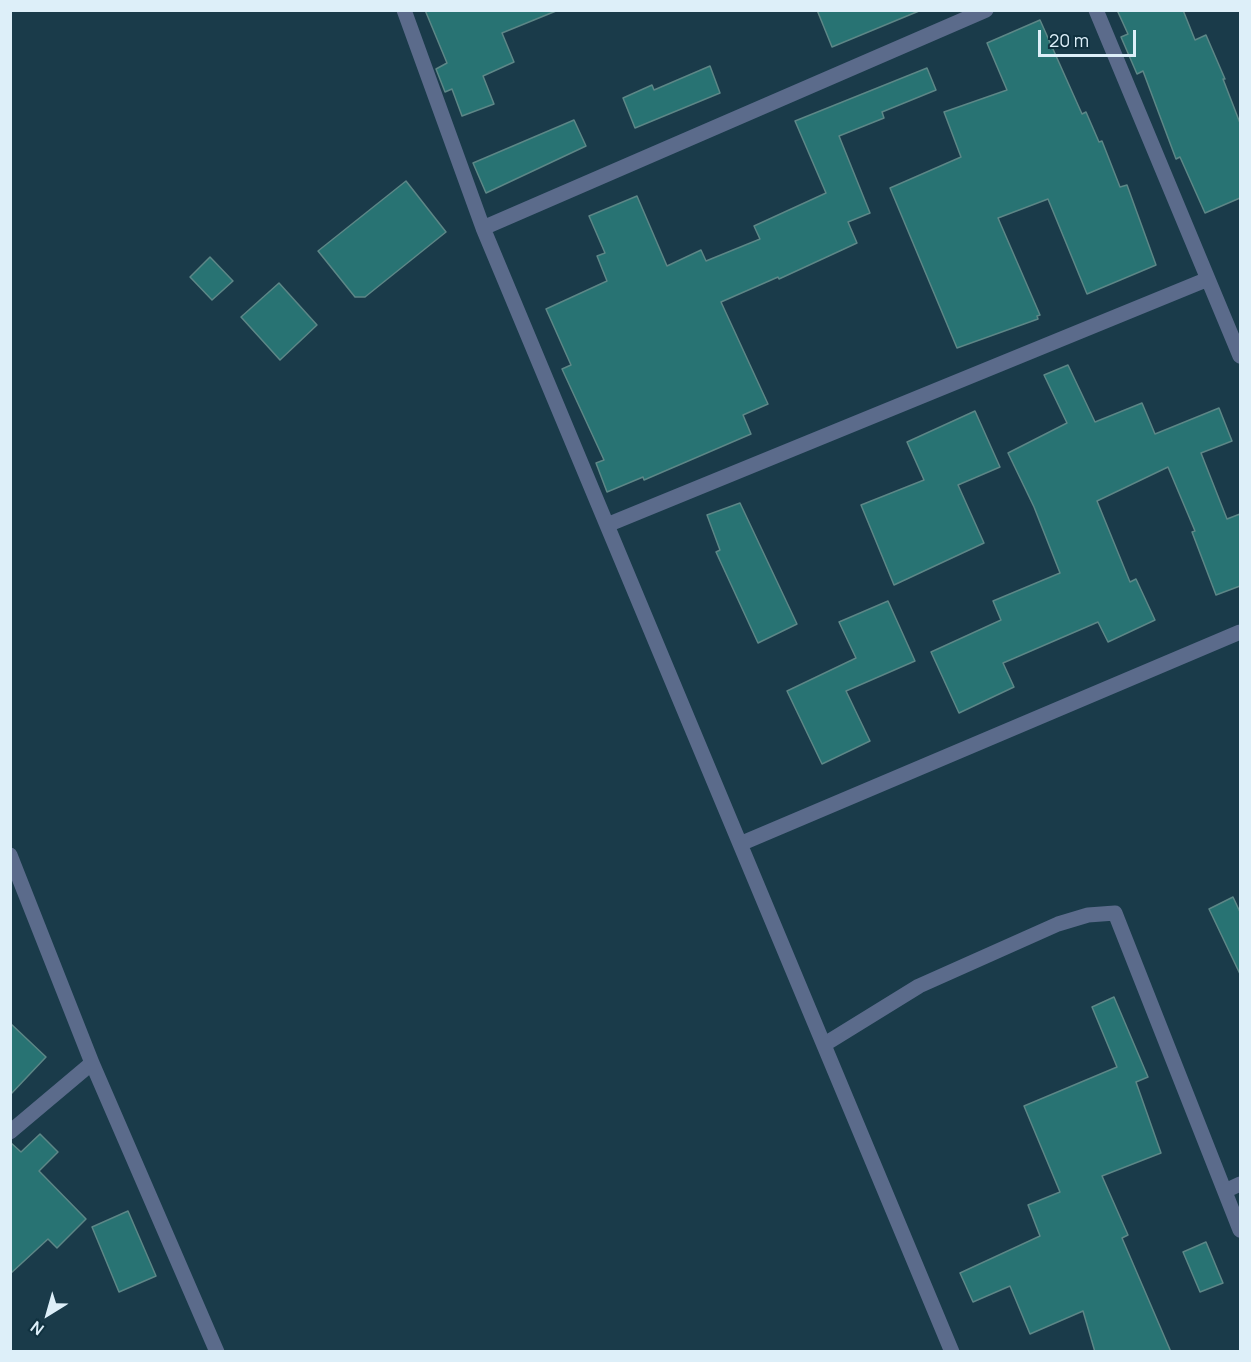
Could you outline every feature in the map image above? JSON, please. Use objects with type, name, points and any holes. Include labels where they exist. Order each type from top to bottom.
[{"type":"street","points":[[404,10],[483,228],[952,1352]]},
{"type":"street","points":[[483,228],[986,10]]},
{"type":"street","points":[[1096,10],[1240,356]]},
{"type":"street","points":[[607,525],[1208,279]]},
{"type":"street","points":[[740,844],[1240,632]]},
{"type":"street","points":[[10,855],[92,1063],[217,1352]]},
{"type":"street","points":[[825,1044],[919,986],[1058,924],[1088,915],[1115,914],[1240,1230]]},
{"type":"street","points":[[10,1132],[92,1063]]},
{"type":"street","points":[[1225,1191],[1240,1184]]},
{"type":"building","points":[[425,10],[556,11],[502,33],[514,62],[483,76],[494,104],[462,116],[452,89],[445,92],[436,69],[447,63]]},
{"type":"building","points":[[817,10],[919,10],[919,11],[832,47]]},
{"type":"building","points":[[1117,10],[1183,10],[1195,40],[1206,35],[1225,79],[1223,79],[1240,123],[1240,198],[1205,213],[1180,157],[1176,159],[1143,71],[1137,74],[1121,37],[1128,34]]},
{"type":"building","points":[[1040,20],[1082,114],[1086,112],[1099,142],[1102,141],[1120,187],[1127,185],[1156,265],[1087,294],[1048,199],[998,218],[1040,315],[1037,316],[1038,319],[957,348],[890,188],[961,157],[944,112],[1007,90],[987,43]]},
{"type":"building","points":[[710,66],[720,93],[635,128],[623,98],[652,85],[654,90]]},
{"type":"building","points":[[927,68],[936,90],[882,112],[884,118],[839,136],[870,213],[848,222],[857,243],[779,279],[778,277],[721,302],[768,404],[743,415],[751,434],[644,480],[643,477],[607,492],[596,463],[604,460],[562,369],[571,365],[546,309],[607,281],[597,256],[605,253],[589,216],[637,196],[667,266],[701,250],[706,261],[760,239],[754,226],[826,193],[795,121]]},
{"type":"building","points":[[574,120],[586,146],[486,193],[473,163]]},
{"type":"building","points":[[406,181],[446,232],[365,297],[355,297],[318,251]]},
{"type":"building","points":[[210,257],[233,281],[212,300],[190,277]]},
{"type":"building","points":[[279,283],[317,325],[280,360],[241,317]]},
{"type":"building","points":[[1068,365],[1095,422],[1142,403],[1155,434],[1219,408],[1232,441],[1201,453],[1227,519],[1240,514],[1240,586],[1216,595],[1192,532],[1195,531],[1168,467],[1097,501],[1130,582],[1136,579],[1155,620],[1108,642],[1098,622],[1003,663],[1014,687],[959,713],[931,652],[1001,620],[993,601],[1060,573],[1034,507],[1008,453],[1067,423],[1044,375]]},
{"type":"building","points":[[975,411],[1000,467],[958,485],[984,543],[894,585],[861,505],[924,480],[907,442]]},
{"type":"building","points":[[740,503],[797,624],[758,643],[716,552],[720,550],[707,515]]},
{"type":"building","points":[[888,601],[915,661],[846,691],[870,741],[822,764],[787,691],[856,658],[839,622]]},
{"type":"building","points":[[1233,897],[1240,912],[1240,974],[1209,909]]},
{"type":"building","points":[[1114,997],[1148,1077],[1136,1082],[1161,1153],[1102,1176],[1128,1235],[1122,1238],[1171,1352],[1095,1352],[1083,1311],[1030,1334],[1010,1286],[973,1302],[960,1273],[1040,1236],[1028,1205],[1060,1192],[1024,1106],[1117,1067],[1092,1007]]},
{"type":"building","points":[[10,1023],[46,1057],[10,1095]]},
{"type":"building","points":[[40,1134],[58,1152],[39,1171],[86,1219],[57,1248],[48,1239],[10,1274],[10,1142],[21,1152]]},
{"type":"building","points":[[128,1211],[156,1276],[119,1292],[92,1227]]},
{"type":"building","points":[[1206,1242],[1223,1283],[1200,1292],[1183,1252]]}]
